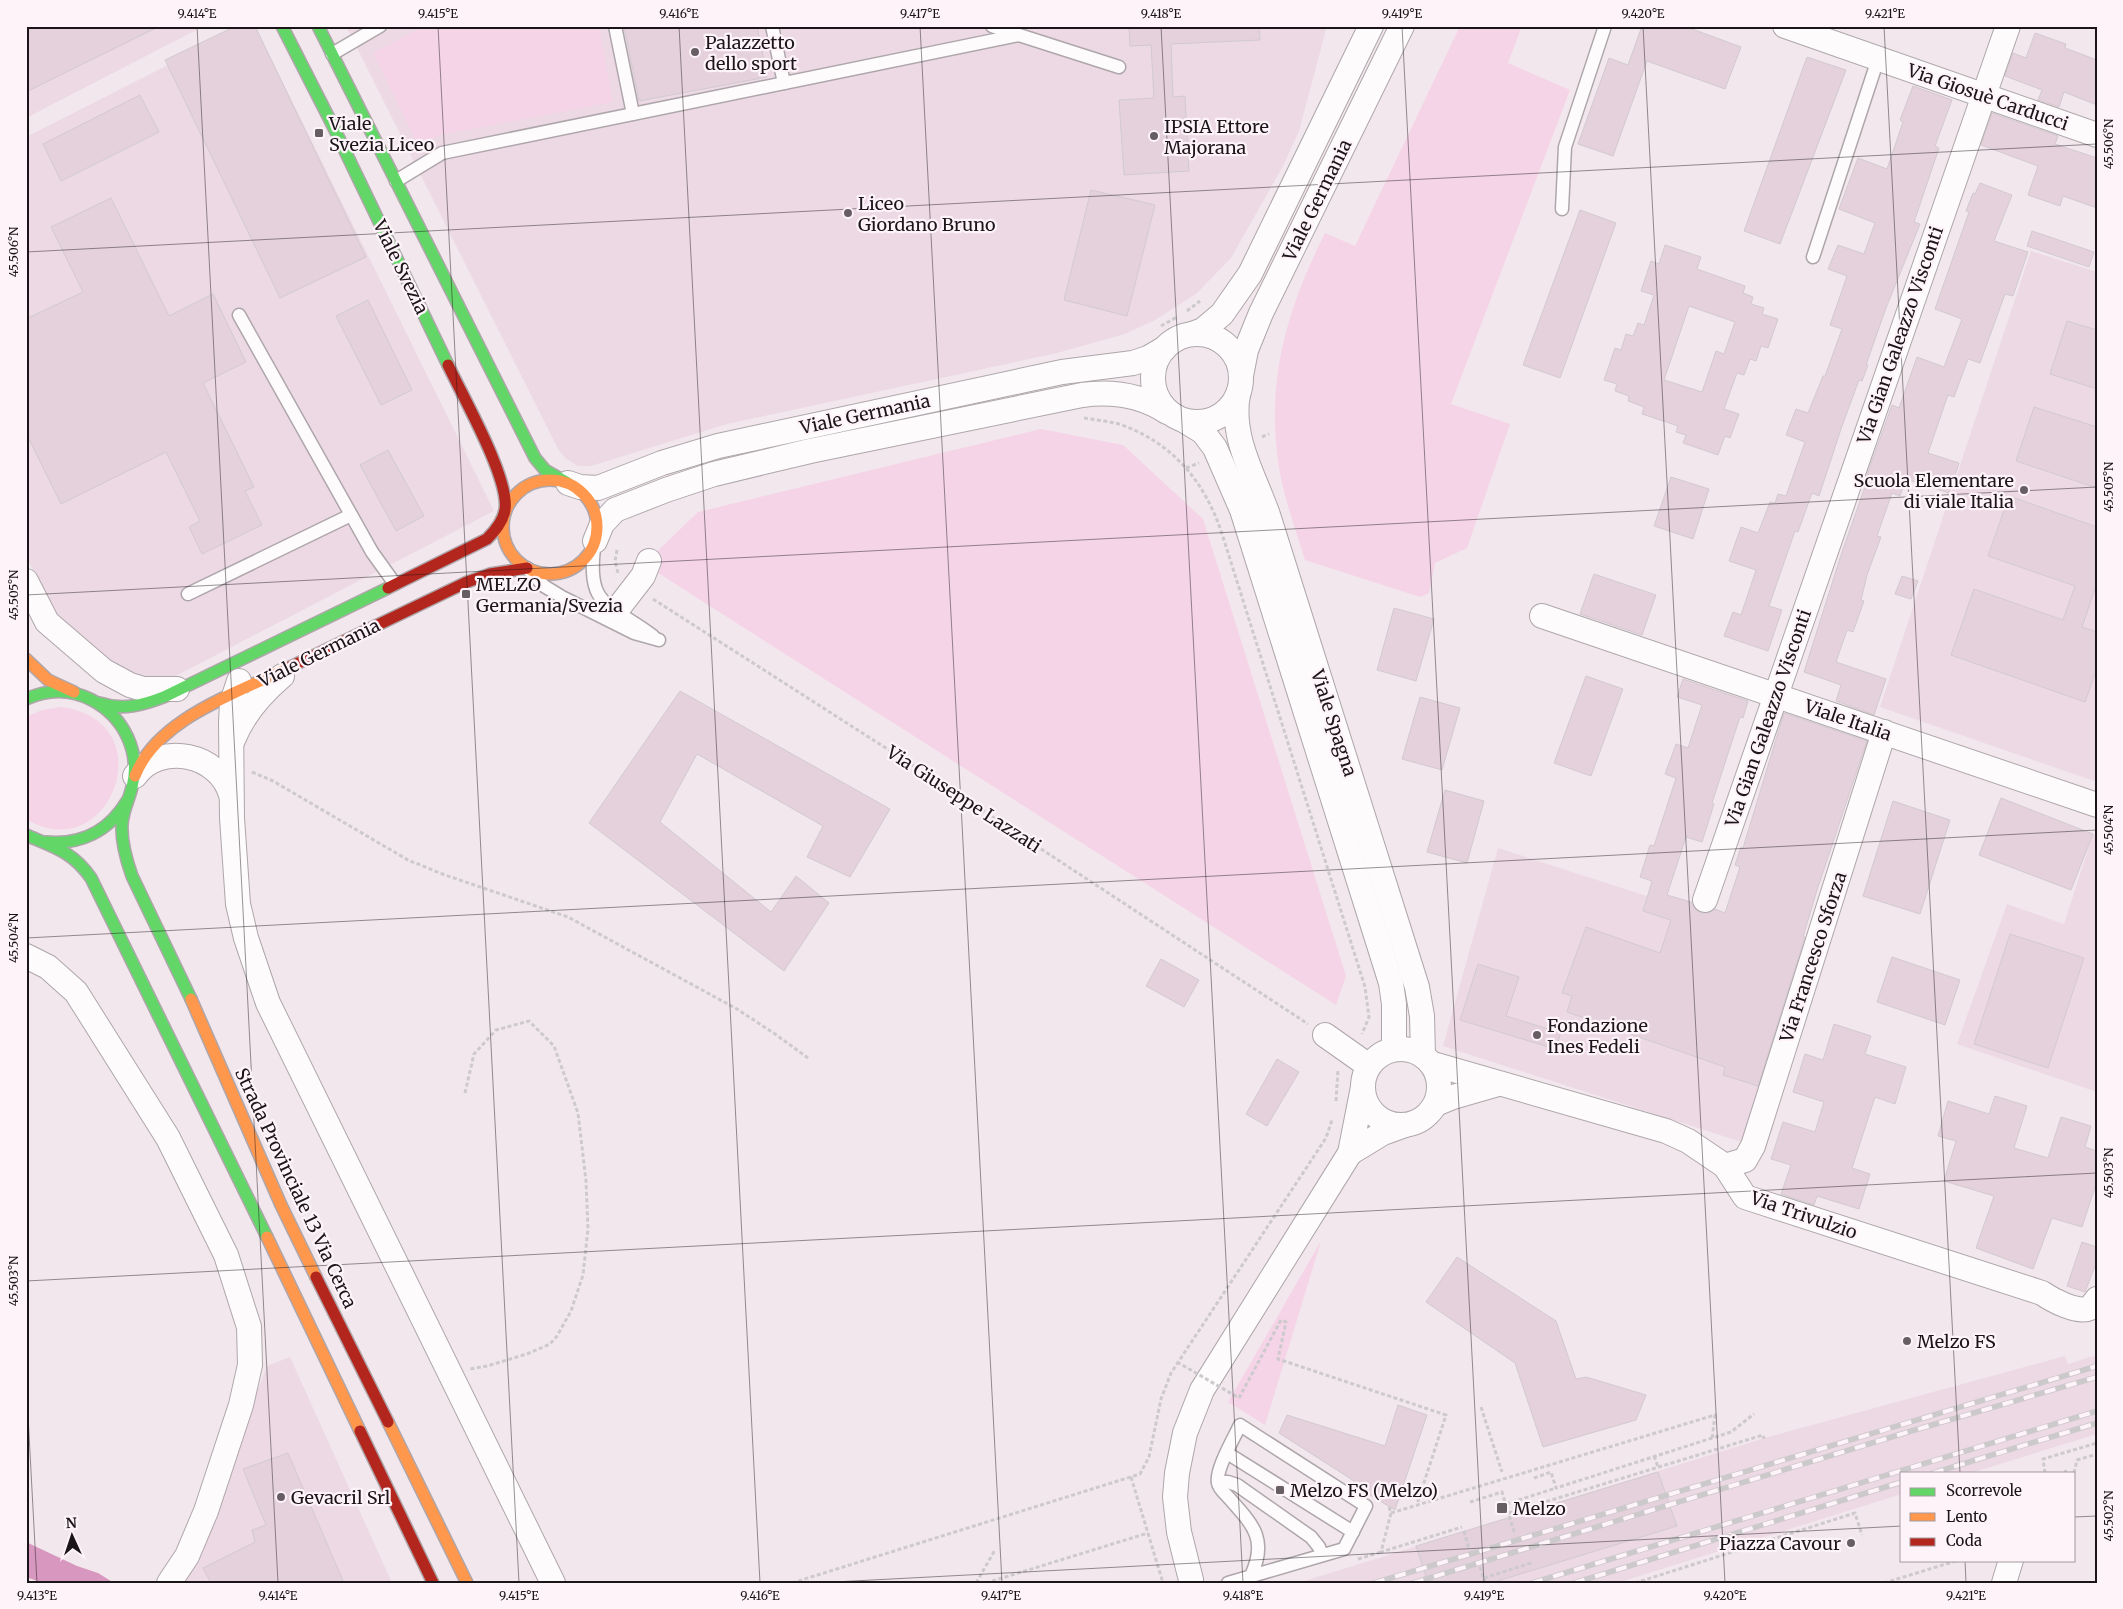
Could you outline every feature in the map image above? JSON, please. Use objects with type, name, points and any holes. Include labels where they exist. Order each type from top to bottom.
[{"type":"street","name":"Viale Svezia","points":[[282,26],[333,126],[494,461],[506,491],[504,513]]},
{"type":"street","name":"Viale Svezia","points":[[318,26],[535,458],[545,470],[568,483]]},
{"type":"street","name":"Viale Germania","points":[[1185,325],[1203,330],[1222,314],[1250,274],[1371,26]]},
{"type":"street","name":"Viale Germania","points":[[1239,385],[1246,350],[1259,318],[1402,26]]},
{"type":"street","name":"Via Giosuè Carducci","points":[[1785,26],[2097,135]]},
{"type":"street","name":"Via Gian Galeazzo Visconti","points":[[1705,900],[2008,26]]},
{"type":"street","points":[[1185,325],[1225,344],[1236,358],[1239,385],[1228,410],[1217,418],[1201,423],[1176,416],[1156,398],[1152,381],[1160,338],[1177,338],[1185,325]]},
{"type":"street","name":"Viale Germania","points":[[568,483],[580,487],[598,488],[662,463],[718,446],[1062,372],[1133,363],[1148,358],[1160,338]]},
{"type":"street","name":"Viale Spagna","points":[[1239,385],[1236,418],[1239,440],[1268,514],[1417,987],[1428,1059]]},
{"type":"street","name":"Viale Germania","points":[[595,541],[607,517],[621,507],[708,476],[759,463],[1086,394],[1119,394],[1144,401],[1176,416]]},
{"type":"street","name":"Viale Spagna","points":[[1176,416],[1203,432],[1216,448],[1246,523],[1391,983],[1394,1004],[1394,1049]]},
{"type":"street","points":[[548,480],[568,483],[581,492],[593,508],[597,526],[595,541],[586,558],[568,570],[546,574],[527,568],[516,560],[506,546],[502,530],[504,513],[515,495],[530,484],[548,480]]},
{"type":"street","name":"Viale Germania","points":[[99,703],[110,708],[124,708],[151,702],[186,687],[487,539],[504,513]]},
{"type":"street","points":[[612,616],[643,576],[649,561]]},
{"type":"street","name":"Viale Germania","points":[[134,776],[144,755],[162,738],[196,714],[467,582],[498,573],[527,568]]},
{"type":"street","name":"Viale Germania","points":[[26,581],[50,626],[104,671],[130,685],[143,689],[159,690],[186,687]]},
{"type":"street","name":"Viale Italia","points":[[1542,616],[2097,805]]},
{"type":"street","points":[[262,650],[242,673],[231,712],[232,798],[239,909],[249,950],[268,1004],[553,1583]]},
{"type":"street","name":"Strada Provinciale 13 Via Cerca","points":[[26,659],[48,680],[99,703],[116,717],[129,736],[134,753],[134,776],[123,815],[122,833],[126,858],[132,876],[198,1016],[281,1205],[467,1583]]},
{"type":"street","points":[[231,755],[239,726],[262,693],[295,665]]},
{"type":"street","name":"Strada Provinciale 13 Via Cerca","points":[[26,700],[51,692],[80,695]]},
{"type":"street","name":"Via Francesco Sforza","points":[[1725,1166],[1745,1160],[1753,1146],[1884,732]]},
{"type":"street","points":[[134,776],[146,764],[160,758],[177,756],[193,758],[211,766],[221,774],[226,780],[232,798]]},
{"type":"street","name":"Strada Provinciale 13 Via Cerca","points":[[30,838],[55,843],[92,836],[110,823],[127,801]]},
{"type":"street","name":"Strada Provinciale 13 Via Cerca","points":[[30,838],[62,848],[71,855],[91,878],[258,1217],[433,1583]]},
{"type":"street","points":[[26,956],[48,967],[76,992],[168,1138],[226,1255],[249,1327],[250,1365],[241,1405],[206,1511],[187,1556],[170,1583]]},
{"type":"street","points":[[1325,1036],[1347,1052],[1366,1077],[1366,1103],[1375,1116],[1389,1124],[1405,1125]]},
{"type":"street","points":[[1191,1580],[1177,1525],[1175,1490],[1182,1441],[1202,1390],[1350,1152],[1366,1077],[1384,1052],[1394,1049],[1409,1049],[1428,1059],[1439,1077],[1440,1091],[1436,1104],[1428,1115],[1417,1122],[1383,1133],[1350,1152]]},
{"type":"street","name":"Via Trivulzio","points":[[1428,1059],[1498,1084],[1523,1088],[1666,1131],[1688,1141],[1725,1166],[1745,1197],[2042,1293],[2054,1301],[2081,1310],[2090,1308],[2096,1300]]},
{"type":"street","name":"Via Trivulzio","points":[[1436,1104],[1498,1084]]},
{"type":"street","points":[[2004,1583],[2009,1562]]},
{"type":"lane","points":[[332,54],[380,26]]},
{"type":"lane","points":[[615,26],[633,114]]},
{"type":"lane","points":[[772,26],[784,83]]},
{"type":"lane","points":[[992,26],[1119,67]]},
{"type":"lane","points":[[1562,209],[1564,147],[1605,26]]},
{"type":"lane","points":[[396,181],[442,154],[1019,36]]},
{"type":"lane","points":[[1813,256],[1878,59]]},
{"type":"lane","points":[[239,315],[372,552],[395,584]]},
{"type":"lane","points":[[188,594],[351,514]]},
{"type":"lane","points":[[595,541],[592,562],[594,586],[612,616]]},
{"type":"lane","points":[[527,568],[544,586],[612,616]]},
{"type":"lane","points":[[1228,1583],[1344,1549],[1366,1506],[1240,1425],[1218,1474],[1218,1482],[1221,1490],[1250,1523],[1257,1535],[1258,1561],[1251,1576]]},
{"type":"lane","points":[[1227,1453],[1353,1532]]},
{"type":"lane","points":[[1218,1482],[1228,1482],[1237,1485],[1258,1499],[1311,1537],[1319,1547],[1322,1556]]},
{"type":"path","points":[[1186,312],[1205,297]]},
{"type":"path","points":[[1160,338],[1185,325]]},
{"type":"path","points":[[1119,424],[1142,434],[1169,452],[1204,490],[1218,520],[1367,996],[1368,1022],[1363,1032],[1342,1059],[1337,1076],[1335,1109]]},
{"type":"path","name":"Via Giuseppe Lazzati","points":[[619,545],[616,557],[618,572],[624,580],[942,784],[1325,1036]]},
{"type":"path","points":[[231,755],[408,860],[445,875],[568,917],[737,1009],[808,1058]]},
{"type":"path","points":[[450,1372],[487,1366],[538,1350],[550,1344],[557,1336],[571,1311],[583,1275],[588,1229],[586,1181],[578,1113],[554,1046],[529,1021],[496,1030],[474,1054],[465,1093]]},
{"type":"path","points":[[792,1583],[1140,1474],[1147,1464],[1161,1399],[1177,1362],[1326,1138],[1334,1117]]},
{"type":"path","points":[[1177,1362],[1238,1398],[1281,1320],[1286,1322],[1278,1359],[1446,1415],[1417,1504]]},
{"type":"path","points":[[1224,1394],[1227,1386]]},
{"type":"path","points":[[1481,1407],[1502,1472]]},
{"type":"path","points":[[1506,1504],[1732,1432],[1754,1414]]},
{"type":"path","points":[[1391,1513],[1715,1415],[1712,1439]]},
{"type":"path","points":[[1509,1513],[1763,1435],[1764,1439]]},
{"type":"path","points":[[2045,1472],[2042,1460],[2097,1443]]},
{"type":"path","points":[[2074,1472],[2076,1460],[2097,1454]]},
{"type":"path","points":[[1654,1456],[1658,1467]]},
{"type":"path","points":[[1534,1478],[1551,1472],[1556,1488]]},
{"type":"path","points":[[1131,1477],[1163,1583]]},
{"type":"path","points":[[1470,1502],[1502,1492],[1515,1535]]},
{"type":"path","points":[[1389,1507],[1391,1513],[1381,1552],[1462,1527]]},
{"type":"path","points":[[1634,1583],[1855,1513],[1862,1535]]},
{"type":"path","points":[[1464,1531],[1469,1549]]},
{"type":"path","points":[[986,1583],[1148,1533]]},
{"type":"path","points":[[976,1583],[995,1550]]},
{"type":"path","points":[[1884,1583],[1952,1562]]},
{"type":"path","points":[[1484,1578],[1532,1563]]},
{"type":"path","points":[[1480,1568],[1485,1583]]},
{"type":"shaded area","points":[[26,26],[204,26],[26,118]]},
{"type":"shaded area","points":[[245,26],[255,26],[494,511],[164,682],[121,669],[54,612],[26,556],[26,137]]},
{"type":"shaded area","name":"Liceo Giordano Bruno","points":[[346,26],[1327,26],[1299,131],[1283,166],[1231,258],[1196,294],[1155,320],[1125,334],[1057,353],[727,424],[591,466],[578,466],[565,458],[558,449]]},
{"type":"shaded area","points":[[424,26],[599,26],[613,102],[441,135],[418,145],[373,53]]},
{"type":"shaded area","points":[[1460,26],[1522,26],[1508,63],[1570,90],[1451,404],[1510,424],[1467,548],[1435,563],[1429,593],[1420,597],[1305,560],[1282,483],[1275,417],[1276,385],[1288,324],[1298,294],[1325,233],[1355,246]]},
{"type":"shaded area","name":"Scuola Elementare di viale Italia","points":[[2031,251],[2097,272],[2097,782],[1880,707]]},
{"type":"shaded area","points":[[1041,429],[1123,445],[1203,519],[1346,976],[1336,1005],[644,564],[698,512]]},
{"type":"shaded area","points":[[61,707],[93,718],[112,738],[118,762],[114,787],[101,810],[81,825],[56,829],[26,819],[26,717],[42,710]]},
{"type":"shaded area","points":[[2093,834],[2097,835],[2097,1092],[1957,1044],[2007,904],[2064,924]]},
{"type":"shaded area","points":[[1498,848],[1808,948],[1751,1145],[1443,1046]]},
{"type":"shaded area","points":[[1321,1241],[1265,1425],[1228,1402]]},
{"type":"shaded area","points":[[2097,1355],[2097,1434],[1974,1472],[1900,1472],[1900,1495],[1617,1583],[1298,1583],[1768,1437],[2065,1356],[2068,1364]]},
{"type":"shaded area","name":"Gevacril Srl","points":[[290,1357],[392,1583],[184,1583],[267,1366]]},
{"type":"shaded area","points":[[26,1542],[77,1566],[98,1573],[114,1583],[43,1583],[26,1577]]},
{"type":"building","points":[[26,26],[160,26],[26,92]]},
{"type":"building","points":[[236,26],[255,26],[366,257],[280,298],[165,60]]},
{"type":"building","name":"Palazzetto dello sport","points":[[624,26],[757,26],[767,77],[639,101]]},
{"type":"building","name":"IPSIA Ettore Majorana","points":[[1129,26],[1259,26],[1260,40],[1171,44],[1173,97],[1185,96],[1189,171],[1124,175],[1119,100],[1154,98],[1151,45],[1130,46]]},
{"type":"building","points":[[1642,26],[1684,26],[1741,47],[1725,89],[1647,61],[1613,156],[1578,144],[1609,58],[1628,65]]},
{"type":"building","points":[[2035,33],[2066,44],[2065,48],[2097,60],[2097,105],[2064,92],[2059,107],[2038,100],[2042,90],[2005,76],[2013,53],[2026,58]]},
{"type":"building","points":[[1807,57],[1846,70],[1780,244],[1744,231]]},
{"type":"building","points":[[1913,86],[1952,100],[1935,146],[1939,148],[1914,222],[1920,224],[1886,308],[1862,381],[1859,380],[1819,496],[1812,493],[1798,532],[1795,531],[1769,606],[1782,610],[1768,651],[1724,636],[1733,612],[1741,615],[1756,570],[1729,561],[1741,527],[1758,533],[1770,502],[1775,503],[1778,494],[1786,496],[1805,442],[1786,435],[1796,409],[1808,413],[1823,376],[1825,376],[1842,329],[1830,325],[1847,276],[1828,269],[1838,245],[1864,254],[1875,223],[1839,209],[1858,158],[1887,169],[1903,122],[1900,120]]},
{"type":"building","points":[[140,95],[159,132],[61,181],[43,144]]},
{"type":"building","points":[[1992,113],[2058,136],[2055,144],[2097,158],[2097,208],[2063,196],[2060,206],[2028,195],[2038,166],[1981,145]]},
{"type":"building","points":[[1980,183],[2012,195],[1994,241],[2028,252],[2013,296],[2005,294],[1980,363],[1968,359],[1954,397],[1948,395],[1928,453],[1959,463],[1949,493],[1906,479],[1900,496],[1892,493],[1877,536],[1881,537],[1867,575],[1861,600],[1864,601],[1853,632],[1847,630],[1836,662],[1886,679],[1874,715],[1836,701],[1841,685],[1804,672],[1866,484],[1864,483],[1892,405],[1899,408],[1917,357],[1944,367],[1962,319],[1935,309],[1969,212],[1966,211],[1973,193],[1975,194]]},
{"type":"building","points":[[1091,190],[1155,205],[1127,316],[1064,300]]},
{"type":"building","points":[[111,198],[169,316],[213,294],[246,362],[203,383],[254,487],[245,491],[262,525],[202,554],[189,527],[200,521],[166,452],[61,504],[26,433],[26,319],[83,292],[51,227]]},
{"type":"building","points":[[1580,210],[1616,223],[1560,378],[1523,365]]},
{"type":"building","points":[[2032,231],[2094,252],[2089,267],[2027,246]]},
{"type":"building","points":[[1665,245],[1701,257],[1697,269],[1745,286],[1743,293],[1753,297],[1751,304],[1764,308],[1762,314],[1778,319],[1768,348],[1761,346],[1756,361],[1750,359],[1744,375],[1737,373],[1724,409],[1739,414],[1730,438],[1725,436],[1718,455],[1683,443],[1686,435],[1676,432],[1678,426],[1642,414],[1644,407],[1628,401],[1629,396],[1615,391],[1617,384],[1604,380],[1615,348],[1621,350],[1626,334],[1633,336],[1638,323],[1644,325],[1654,295],[1641,291],[1651,261],[1659,264]],"holes":[[[1689,306],[1735,322],[1724,354],[1716,351],[1702,392],[1664,380]]]},
{"type":"building","points":[[368,300],[412,390],[381,405],[336,316]]},
{"type":"building","points":[[2067,321],[2097,330],[2097,389],[2050,374]]},
{"type":"building","points":[[2034,407],[2097,427],[2097,488],[2016,461]]},
{"type":"building","points":[[388,450],[424,516],[396,531],[360,465]]},
{"type":"building","points":[[1671,477],[1709,489],[1693,539],[1654,526]]},
{"type":"building","points":[[2009,496],[2097,527],[2097,583],[2082,627],[2097,632],[2097,668],[2085,702],[1951,655],[1974,589],[2063,620],[2075,586],[1988,556]]},
{"type":"building","points":[[1594,574],[1656,595],[1642,635],[1580,614]]},
{"type":"building","points":[[1902,576],[1918,581],[1911,599],[1895,594]]},
{"type":"building","points":[[1394,608],[1434,619],[1416,681],[1377,670]]},
{"type":"building","points":[[1586,676],[1623,689],[1591,776],[1554,763]]},
{"type":"building","points":[[1683,679],[1748,701],[1743,718],[1740,717],[1712,803],[1714,804],[1702,842],[1686,837],[1667,895],[1691,902],[1695,909],[1701,913],[1708,913],[1715,909],[1725,913],[1740,867],[1735,865],[1741,847],[1743,848],[1784,713],[1867,741],[1817,890],[1803,937],[1805,937],[1758,1086],[1723,1075],[1725,1067],[1567,1012],[1572,996],[1562,993],[1586,927],[1660,953],[1671,920],[1643,911],[1652,881],[1640,877],[1650,845],[1654,846],[1676,778],[1665,774],[1676,744],[1688,748],[1702,705],[1677,697]]},
{"type":"building","points":[[680,691],[890,809],[850,877],[807,857],[823,826],[697,754],[660,822],[771,912],[796,876],[829,903],[784,971],[589,823]]},
{"type":"building","points":[[1420,697],[1460,708],[1442,770],[1402,759]]},
{"type":"building","points":[[1445,790],[1484,801],[1467,863],[1427,852]]},
{"type":"building","points":[[2001,798],[2093,834],[2071,890],[1979,855]]},
{"type":"building","points":[[1893,801],[1950,820],[1920,914],[1863,896]]},
{"type":"building","points":[[2010,934],[2084,958],[2048,1068],[1974,1044]]},
{"type":"building","points":[[1892,957],[1960,980],[1945,1025],[1877,1002]]},
{"type":"building","points":[[1161,959],[1199,980],[1184,1007],[1146,986]]},
{"type":"building","points":[[1478,964],[1519,977],[1506,1016],[1561,1033],[1555,1049],[1460,1020]]},
{"type":"building","points":[[1834,1024],[1871,1036],[1865,1054],[1906,1067],[1895,1104],[1875,1097],[1852,1168],[1870,1174],[1859,1209],[1817,1196],[1814,1205],[1781,1194],[1791,1165],[1771,1159],[1783,1122],[1815,1132],[1824,1102],[1793,1092],[1805,1054],[1823,1060]]},
{"type":"building","points":[[1277,1059],[1299,1072],[1267,1126],[1246,1114]]},
{"type":"building","points":[[1995,1096],[2027,1106],[2014,1148],[2048,1158],[2061,1117],[2091,1126],[2085,1147],[2097,1151],[2097,1181],[2082,1227],[2052,1218],[2033,1269],[1976,1248],[1994,1196],[1944,1181],[1956,1141],[1938,1136],[1948,1101],[1989,1114]]},
{"type":"building","points":[[2082,1242],[2097,1247],[2097,1261],[2085,1292],[2067,1286]]},
{"type":"building","points":[[1457,1257],[1556,1321],[1576,1379],[1586,1377],[1646,1395],[1636,1420],[1543,1447],[1515,1363],[1426,1302]]},
{"type":"building","points":[[1398,1405],[1427,1415],[1395,1510],[1279,1433],[1287,1415],[1385,1446]]},
{"type":"building","name":"Gevacril Srl","points":[[288,1453],[344,1583],[211,1583],[203,1568],[255,1542],[252,1530],[266,1525],[243,1469]]},
{"type":"building","points":[[1658,1472],[1677,1526],[1491,1583],[1428,1583],[1416,1546]]},
{"type":"railway","points":[[1374,1583],[2097,1366]]},
{"type":"railway","points":[[1413,1583],[1908,1432],[2097,1377]]},
{"type":"railway","points":[[1532,1583],[2097,1411]]},
{"type":"railway","points":[[1936,1472],[2097,1423]]},
{"type":"railway","points":[[1574,1583],[1900,1483]]},
{"type":"traffic: fast","points":[[282,26],[333,126],[448,365]]},
{"type":"traffic: fast","points":[[318,26],[535,458],[545,470],[568,483]]},
{"type":"traffic: fast","points":[[99,703],[125,707],[166,696],[388,588]]},
{"type":"traffic: fast","points":[[26,699],[51,692],[68,692],[84,696],[103,707],[121,726],[132,749],[134,761],[132,787],[122,824],[122,837],[126,857],[132,876],[191,999]]},
{"type":"traffic: fast","points":[[46,842],[71,841],[93,834],[112,820],[127,801]]},
{"type":"traffic: fast","points":[[26,835],[70,856],[91,878],[267,1237]]},
{"type":"traffic: slow","points":[[550,480],[568,483],[583,494],[594,509],[597,527],[594,545],[583,560],[568,571],[550,574],[532,571],[517,560],[506,545],[503,527],[506,509],[517,494],[532,483],[550,480]]},
{"type":"traffic: slow","points":[[26,659],[48,680],[74,692]]},
{"type":"traffic: slow","points":[[135,776],[146,756],[161,739],[179,724],[200,710],[286,669]]},
{"type":"traffic: slow","points":[[191,999],[281,1205],[316,1277]]},
{"type":"traffic: slow","points":[[267,1237],[360,1431]]},
{"type":"traffic: slow","points":[[388,1422],[467,1583]]},
{"type":"traffic: jam","points":[[388,588],[487,539],[498,526],[504,514],[505,496],[493,459],[448,365]]},
{"type":"traffic: jam","points":[[286,669],[467,582],[490,574],[527,568]]},
{"type":"traffic: jam","points":[[316,1277],[388,1422]]},
{"type":"traffic: jam","points":[[360,1431],[433,1583]]},
{"type":"place","name":"Palazzetto dello sport","points":[[695,52]]},
{"type":"place","name":"Viale Svezia Liceo","points":[[319,133]]},
{"type":"place","name":"IPSIA Ettore Majorana","points":[[1154,136]]},
{"type":"place","name":"Liceo Giordano Bruno","points":[[848,213]]},
{"type":"place","name":"Scuola Elementare di viale Italia","points":[[2024,490]]},
{"type":"place","name":"MELZO Germania/Svezia","points":[[466,594]]},
{"type":"place","name":"Fondazione Ines Fedeli","points":[[1537,1035]]},
{"type":"place","name":"Melzo FS","points":[[1907,1341]]},
{"type":"place","name":"Melzo FS (Melzo)","points":[[1280,1490]]},
{"type":"place","name":"Gevacril Srl","points":[[281,1497]]},
{"type":"place","name":"Melzo","points":[[1502,1508]]},
{"type":"place","name":"Piazza Cavour","points":[[1851,1543]]}]
